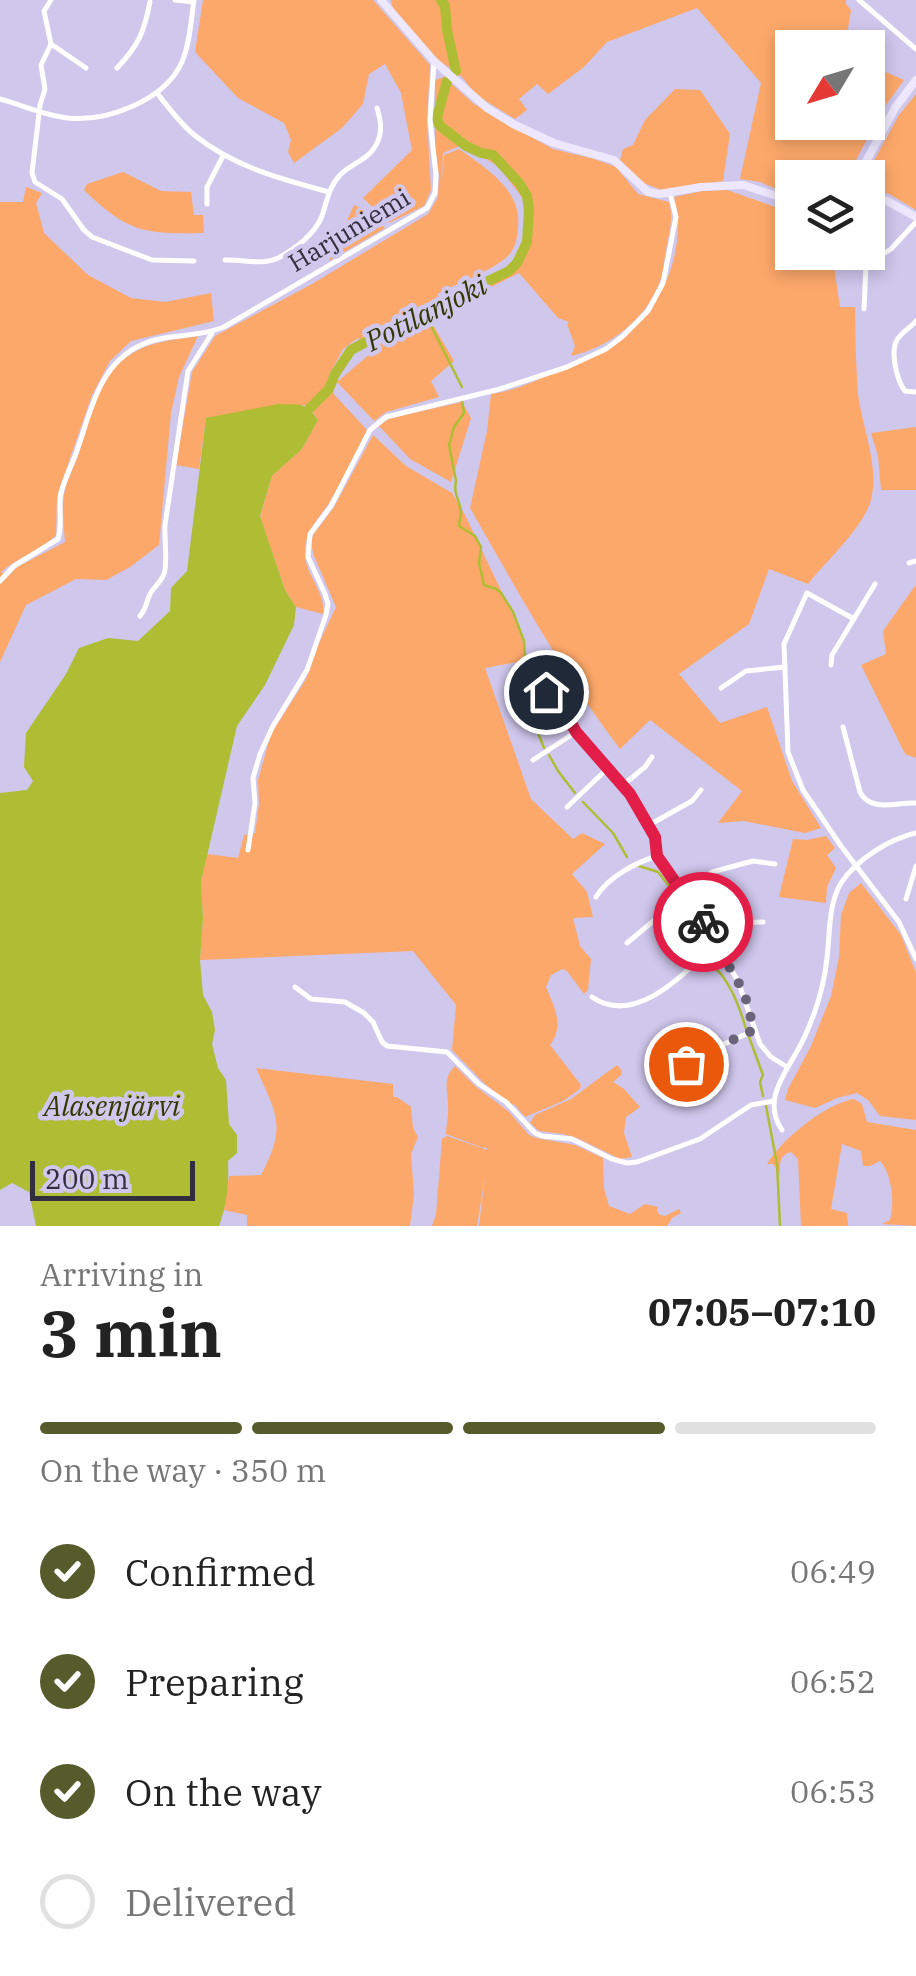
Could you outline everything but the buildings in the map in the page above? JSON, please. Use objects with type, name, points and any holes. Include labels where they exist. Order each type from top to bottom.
[{"type":"street","points":[[51,0],[44,10],[51,44],[42,65],[45,89],[32,173],[35,182],[62,199],[92,237],[152,260],[194,261]]},
{"type":"street","points":[[117,68],[144,32],[149,1],[163,0]]},
{"type":"street","points":[[0,99],[68,118],[116,113],[138,104],[157,92],[182,64],[193,1],[175,0]]},
{"type":"street","points":[[381,0],[434,61],[487,108],[554,143],[614,160],[648,192],[743,184],[775,195]]},
{"type":"street","points":[[859,0],[916,48]]},
{"type":"street","points":[[51,44],[86,68]]},
{"type":"street","name":"Harjuniemi","points":[[0,581],[14,566],[58,539],[62,520],[60,497],[96,394],[110,370],[130,351],[142,344],[214,331],[427,208],[435,193],[436,175],[430,120],[434,61]]},
{"type":"street","points":[[867,160],[895,108],[916,80]]},
{"type":"street","points":[[157,92],[193,134],[224,155],[263,173],[329,192]]},
{"type":"street","points":[[225,260],[261,263],[276,259],[313,232],[340,175],[376,147],[382,125],[377,108]]},
{"type":"street","points":[[207,204],[207,187],[224,155]]},
{"type":"street","points":[[248,850],[255,802],[253,778],[260,754],[307,670],[328,604],[308,558],[310,534],[332,506],[370,430],[386,417],[500,389],[568,367],[597,354],[622,336],[648,311],[663,283],[676,217],[670,192]]},
{"type":"street","points":[[864,309],[866,266],[891,249],[916,220],[885,201]]},
{"type":"street","points":[[916,321],[899,337],[895,348],[901,386],[916,392]]},
{"type":"street","name":"Harjuniemi","points":[[140,616],[151,591],[164,576],[165,525],[188,371],[214,331]]},
{"type":"street","points":[[831,664],[832,655],[875,584]]},
{"type":"street","points":[[854,619],[806,593],[786,636],[786,739],[803,790],[906,932],[916,959]]},
{"type":"street","points":[[721,688],[746,671],[785,667]]},
{"type":"street","points":[[512,702],[558,689],[576,732],[623,785],[649,825],[657,856],[744,992],[754,1030],[766,1051],[787,1067]]},
{"type":"street","points":[[844,727],[865,801],[878,805],[916,803]]},
{"type":"street","points":[[533,760],[576,732]]},
{"type":"street","points":[[623,785],[652,756]]},
{"type":"street","points":[[567,807],[608,768]]},
{"type":"street","points":[[649,825],[692,801],[702,790]]},
{"type":"street","points":[[782,1130],[774,1116],[774,1101],[819,998],[835,896],[856,866],[916,833]]},
{"type":"street","points":[[596,898],[600,890],[632,866],[657,856]]},
{"type":"street","points":[[627,942],[718,869],[753,861],[775,864]]},
{"type":"street","points":[[906,899],[916,866]]},
{"type":"street","points":[[592,997],[620,1007],[648,999],[736,927],[763,922]]},
{"type":"street","points":[[295,987],[316,1001],[344,1002],[364,1013],[387,1046],[447,1052],[479,1084],[506,1102],[534,1133],[572,1139],[619,1162],[637,1162],[686,1145],[710,1134],[751,1105],[774,1101]]},
{"type":"street","points":[[686,1064],[754,1030]]},
{"type":"shaded area","points":[[203,0],[373,0],[430,65],[427,120],[431,190],[424,206],[389,223],[363,198],[412,150],[401,93],[385,64],[369,74],[363,104],[342,128],[294,163],[288,152],[291,140],[284,123],[238,98],[195,52]]},
{"type":"shaded area","points":[[391,0],[846,0],[851,10],[848,30],[775,30],[775,140],[867,140],[856,160],[775,160],[775,189],[740,179],[761,83],[697,8],[607,42],[584,67],[548,94],[537,84],[519,99],[527,110],[515,119],[476,95],[462,77],[433,56],[393,10]]},
{"type":"shaded area","points":[[885,72],[904,80],[885,106]]},
{"type":"shaded area","points":[[444,77],[474,104],[533,138],[553,149],[616,167],[638,194],[669,202],[671,226],[662,274],[646,308],[612,339],[571,356],[575,346],[569,322],[558,318],[519,273],[429,318],[454,361],[431,381],[439,397],[386,412],[374,421],[337,382],[371,353],[370,349],[428,319],[426,314],[509,272],[524,249],[529,206],[498,166],[462,145],[443,153],[442,182],[444,155],[459,149],[500,181],[518,214],[517,239],[508,256],[437,294],[442,301],[363,343],[358,338],[343,349],[326,388],[309,408],[304,405],[206,418],[199,469],[176,465],[192,372],[215,336],[312,284],[428,214],[438,197],[435,80]]},
{"type":"shaded area","points":[[675,89],[700,90],[730,134],[723,181],[664,191],[641,182],[620,160],[623,149],[633,145],[645,120]]},
{"type":"shaded area","points":[[916,94],[916,210],[885,193],[885,160],[874,160],[899,115]]},
{"type":"shaded area","points":[[123,172],[161,191],[191,192],[194,215],[203,215],[204,233],[138,228],[113,215],[84,190],[87,184]]},
{"type":"shaded area","points":[[26,187],[42,193],[36,203],[44,233],[88,275],[131,298],[165,302],[211,293],[214,321],[131,341],[110,361],[92,395],[57,496],[56,535],[1,572],[9,575],[65,542],[65,490],[109,374],[139,350],[198,336],[179,377],[171,413],[159,545],[106,580],[76,579],[26,605],[0,662],[0,202],[23,202]]},
{"type":"shaded area","points":[[727,190],[775,207],[775,270],[835,270],[840,307],[855,307],[858,394],[873,476],[865,514],[808,584],[769,569],[749,624],[679,674],[720,723],[767,707],[792,781],[821,828],[805,833],[744,821],[718,823],[742,791],[650,720],[620,749],[559,661],[470,508],[491,394],[549,375],[597,352],[645,315],[657,299],[674,258],[678,227],[674,197]]},
{"type":"shaded area","points":[[354,205],[385,228],[329,261]]},
{"type":"shaded area","points":[[331,391],[367,430],[307,539],[306,563],[322,598],[323,614],[296,607],[285,590],[260,517],[272,476],[302,449],[318,420],[311,409]]},
{"type":"shaded area","points":[[462,402],[471,418],[451,482],[410,459],[379,426],[390,418]]},
{"type":"shaded area","points":[[916,427],[916,490],[881,490],[871,433]]},
{"type":"shaded area","points":[[373,435],[406,466],[452,493],[519,628],[528,663],[485,668],[531,799],[573,839],[582,833],[605,844],[572,874],[587,892],[593,917],[573,918],[580,946],[591,959],[588,990],[584,994],[562,969],[551,975],[546,987],[557,1023],[550,1045],[581,1085],[580,1089],[525,1117],[452,1050],[456,1005],[413,951],[200,960],[201,882],[207,854],[238,858],[244,835],[255,833],[258,780],[271,734],[306,679],[336,607],[314,556],[313,535],[334,507]]},
{"type":"shaded area","points":[[915,586],[916,758],[905,754],[861,665],[886,654],[883,631]]},
{"type":"shaded area","points":[[826,836],[835,848],[827,855],[836,868],[827,887],[826,903],[779,897],[793,839]]},
{"type":"shaded area","points":[[861,883],[901,935],[916,973],[916,1120],[880,1116],[857,1093],[815,1108],[785,1100],[831,996],[839,957],[841,915],[849,893]]},
{"type":"shaded area","points":[[617,1065],[622,1071],[613,1082],[640,1107],[626,1117],[624,1133],[632,1157],[620,1159],[577,1138],[539,1131],[530,1123],[535,1115],[571,1099]]},
{"type":"shaded area","points":[[455,1066],[508,1111],[529,1135],[575,1145],[603,1158],[609,1206],[630,1214],[645,1204],[658,1207],[660,1215],[679,1209],[681,1213],[667,1226],[479,1226],[485,1176],[477,1226],[432,1226],[442,1139],[447,1136],[487,1150],[446,1134],[447,1080]]},
{"type":"shaded area","points":[[256,1068],[393,1084],[393,1097],[411,1107],[418,1137],[411,1154],[414,1194],[410,1226],[247,1226],[247,1215],[224,1210],[229,1176],[261,1175],[274,1144],[274,1110]]},
{"type":"shaded area","points":[[854,1099],[862,1104],[867,1122],[916,1130],[916,1226],[882,1224],[890,1220],[890,1181],[880,1161],[863,1166],[861,1151],[842,1144],[831,1209],[847,1213],[848,1226],[801,1226],[798,1159],[791,1152],[784,1155],[780,1174],[773,1164],[767,1164],[805,1124],[831,1107]]},
{"type":"water","name":"Alasenjärvi","points":[[278,404],[306,407],[318,420],[302,449],[272,476],[260,516],[285,590],[296,607],[294,625],[265,685],[237,726],[201,882],[203,995],[212,1012],[212,1044],[218,1068],[226,1080],[229,1124],[237,1135],[237,1153],[228,1161],[222,1218],[219,1226],[36,1226],[29,1192],[12,1183],[0,1190],[0,793],[27,790],[33,781],[24,767],[26,733],[79,648],[108,638],[138,641],[170,611],[171,588],[187,571],[206,418]]},
{"type":"waterway","name":"Potilanjoki","points":[[441,0],[456,71]]},
{"type":"waterway","name":"Potilanjoki","points":[[310,408],[329,389],[351,350],[409,325],[509,271],[527,242],[529,210],[520,184],[493,155],[466,146],[439,125],[437,117],[447,81]]},
{"type":"waterway","points":[[425,314],[462,387]]},
{"type":"waterway","points":[[462,401],[464,413],[454,427],[449,445],[461,513],[459,526],[475,536],[481,547],[479,563],[484,585],[501,593],[513,612],[524,641],[524,693]]},
{"type":"waterway","points":[[526,702],[544,748]]},
{"type":"waterway","points":[[549,755],[575,793]]},
{"type":"waterway","points":[[583,802],[613,833],[627,857]]},
{"type":"waterway","points":[[639,866],[658,872],[676,895]]},
{"type":"waterway","points":[[681,903],[704,948]]},
{"type":"waterway","points":[[709,956],[733,994],[746,1029]]},
{"type":"waterway","points":[[749,1037],[763,1075],[763,1096]]},
{"type":"waterway","points":[[766,1106],[777,1164],[780,1226]]},
{"type":"way so far","points":[[686,1064],[754,1030],[744,992],[703,922]]},
{"type":"route","points":[[546,692],[558,689],[576,732],[630,794],[655,837],[657,856],[703,922]]}]
